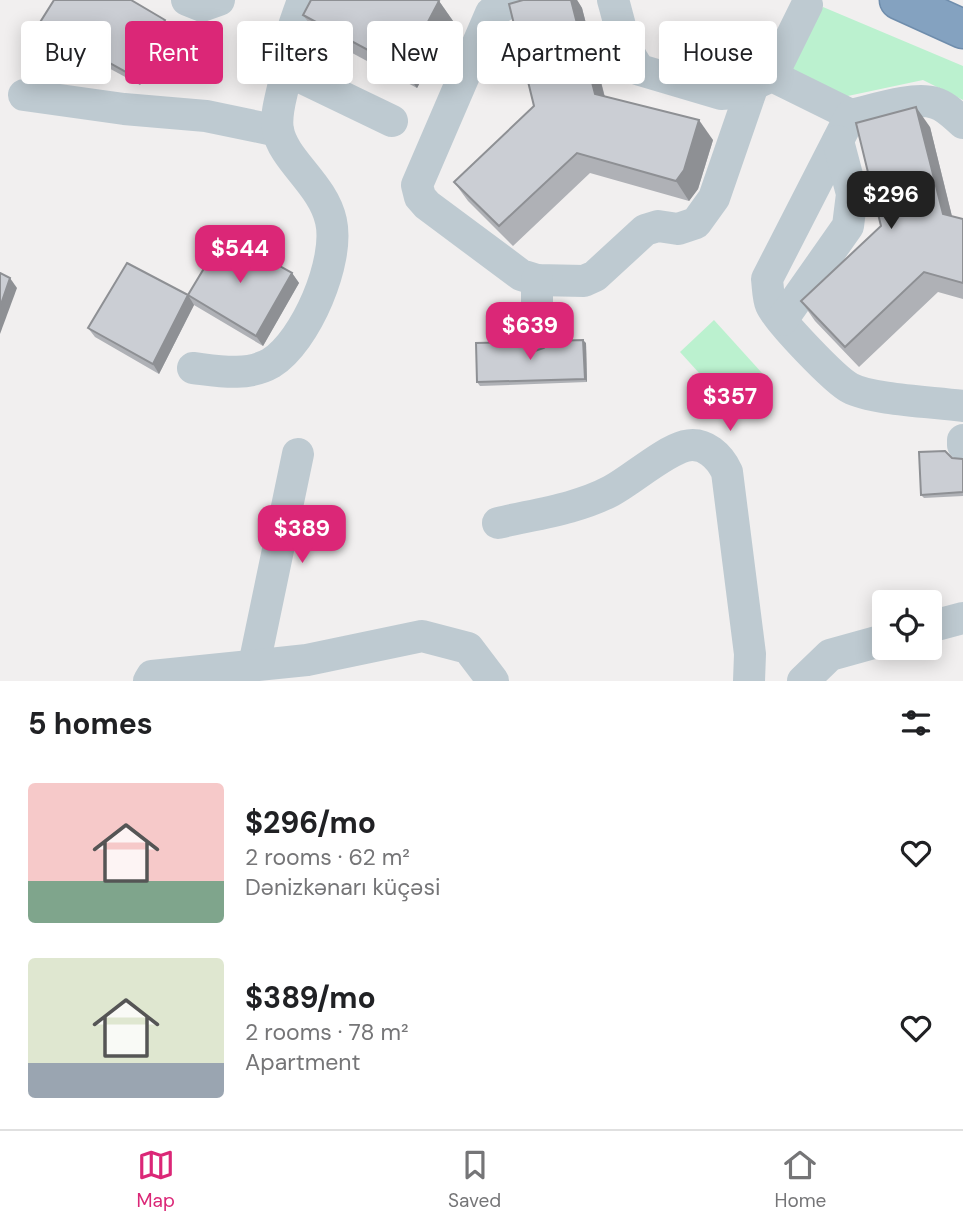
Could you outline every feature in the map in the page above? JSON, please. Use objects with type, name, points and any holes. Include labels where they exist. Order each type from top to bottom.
[{"type":"highway","points":[[899,0],[963,29]]},
{"type":"street","points":[[187,0],[202,6],[219,0]]},
{"type":"street","points":[[296,21],[302,0]]},
{"type":"street","points":[[523,0],[506,4],[491,13],[417,185],[420,197],[427,205],[521,275],[537,280],[584,281],[595,276],[645,230],[658,226],[678,229],[696,223],[714,198],[762,84]]},
{"type":"street","points":[[613,0],[633,62],[640,70],[659,75]]},
{"type":"street","points":[[777,57],[807,5]]},
{"type":"street","points":[[193,368],[237,373],[271,363],[294,341],[321,293],[333,245],[331,220],[320,191],[285,148],[278,131],[284,84]]},
{"type":"street","points":[[315,84],[392,121]]},
{"type":"street","points":[[689,84],[721,93],[734,93],[756,84]]},
{"type":"street","points":[[768,84],[844,128]]},
{"type":"street","points":[[24,95],[124,109],[206,116],[278,131]]},
{"type":"street","points":[[963,123],[935,103],[915,101],[844,128],[767,279],[771,305],[782,320],[834,375],[850,388],[869,394],[963,406]]},
{"type":"street","points":[[782,320],[848,226],[852,194],[844,128]]},
{"type":"street","points":[[537,280],[537,336]]},
{"type":"street","points":[[963,440],[963,445]]},
{"type":"street","points":[[498,523],[588,501],[687,446],[699,446],[711,451],[722,460],[727,472],[750,654],[749,681]]},
{"type":"street","points":[[254,666],[298,454]]},
{"type":"street","points":[[942,624],[963,618]]},
{"type":"street","points":[[149,681],[152,676],[307,660],[422,636],[468,648],[493,681]]},
{"type":"street","points":[[803,681],[830,655],[872,643]]},
{"type":"green space","points":[[823,7],[963,66],[963,100],[923,80],[843,97],[791,72]]},
{"type":"green space","points":[[714,320],[772,384],[738,416],[680,352]]},
{"type":"building","points":[[54,0],[131,0],[165,20],[125,21],[125,72],[111,64],[111,21],[41,21]]},
{"type":"building","points":[[311,0],[439,1],[428,21],[367,21],[367,50],[353,42],[353,21],[314,21],[303,15]]},
{"type":"building","points":[[523,0],[571,0],[576,21],[513,21],[509,4]]},
{"type":"building","points":[[529,84],[592,84],[595,94],[699,120],[684,170],[676,181],[577,153],[499,226],[454,182],[534,106]]},
{"type":"building","points":[[916,107],[943,214],[963,219],[963,283],[924,272],[845,347],[801,301],[881,226],[856,123]]},
{"type":"building","points":[[224,235],[292,273],[256,336],[188,295]]},
{"type":"building","points":[[127,263],[188,295],[153,364],[88,328]]},
{"type":"building","points":[[0,273],[10,278],[0,307]]},
{"type":"building","points":[[583,340],[585,379],[477,382],[476,343],[519,342],[526,349],[535,351],[544,348],[551,341]]},
{"type":"building","points":[[945,451],[952,458],[963,459],[963,492],[921,495],[919,452]]}]
